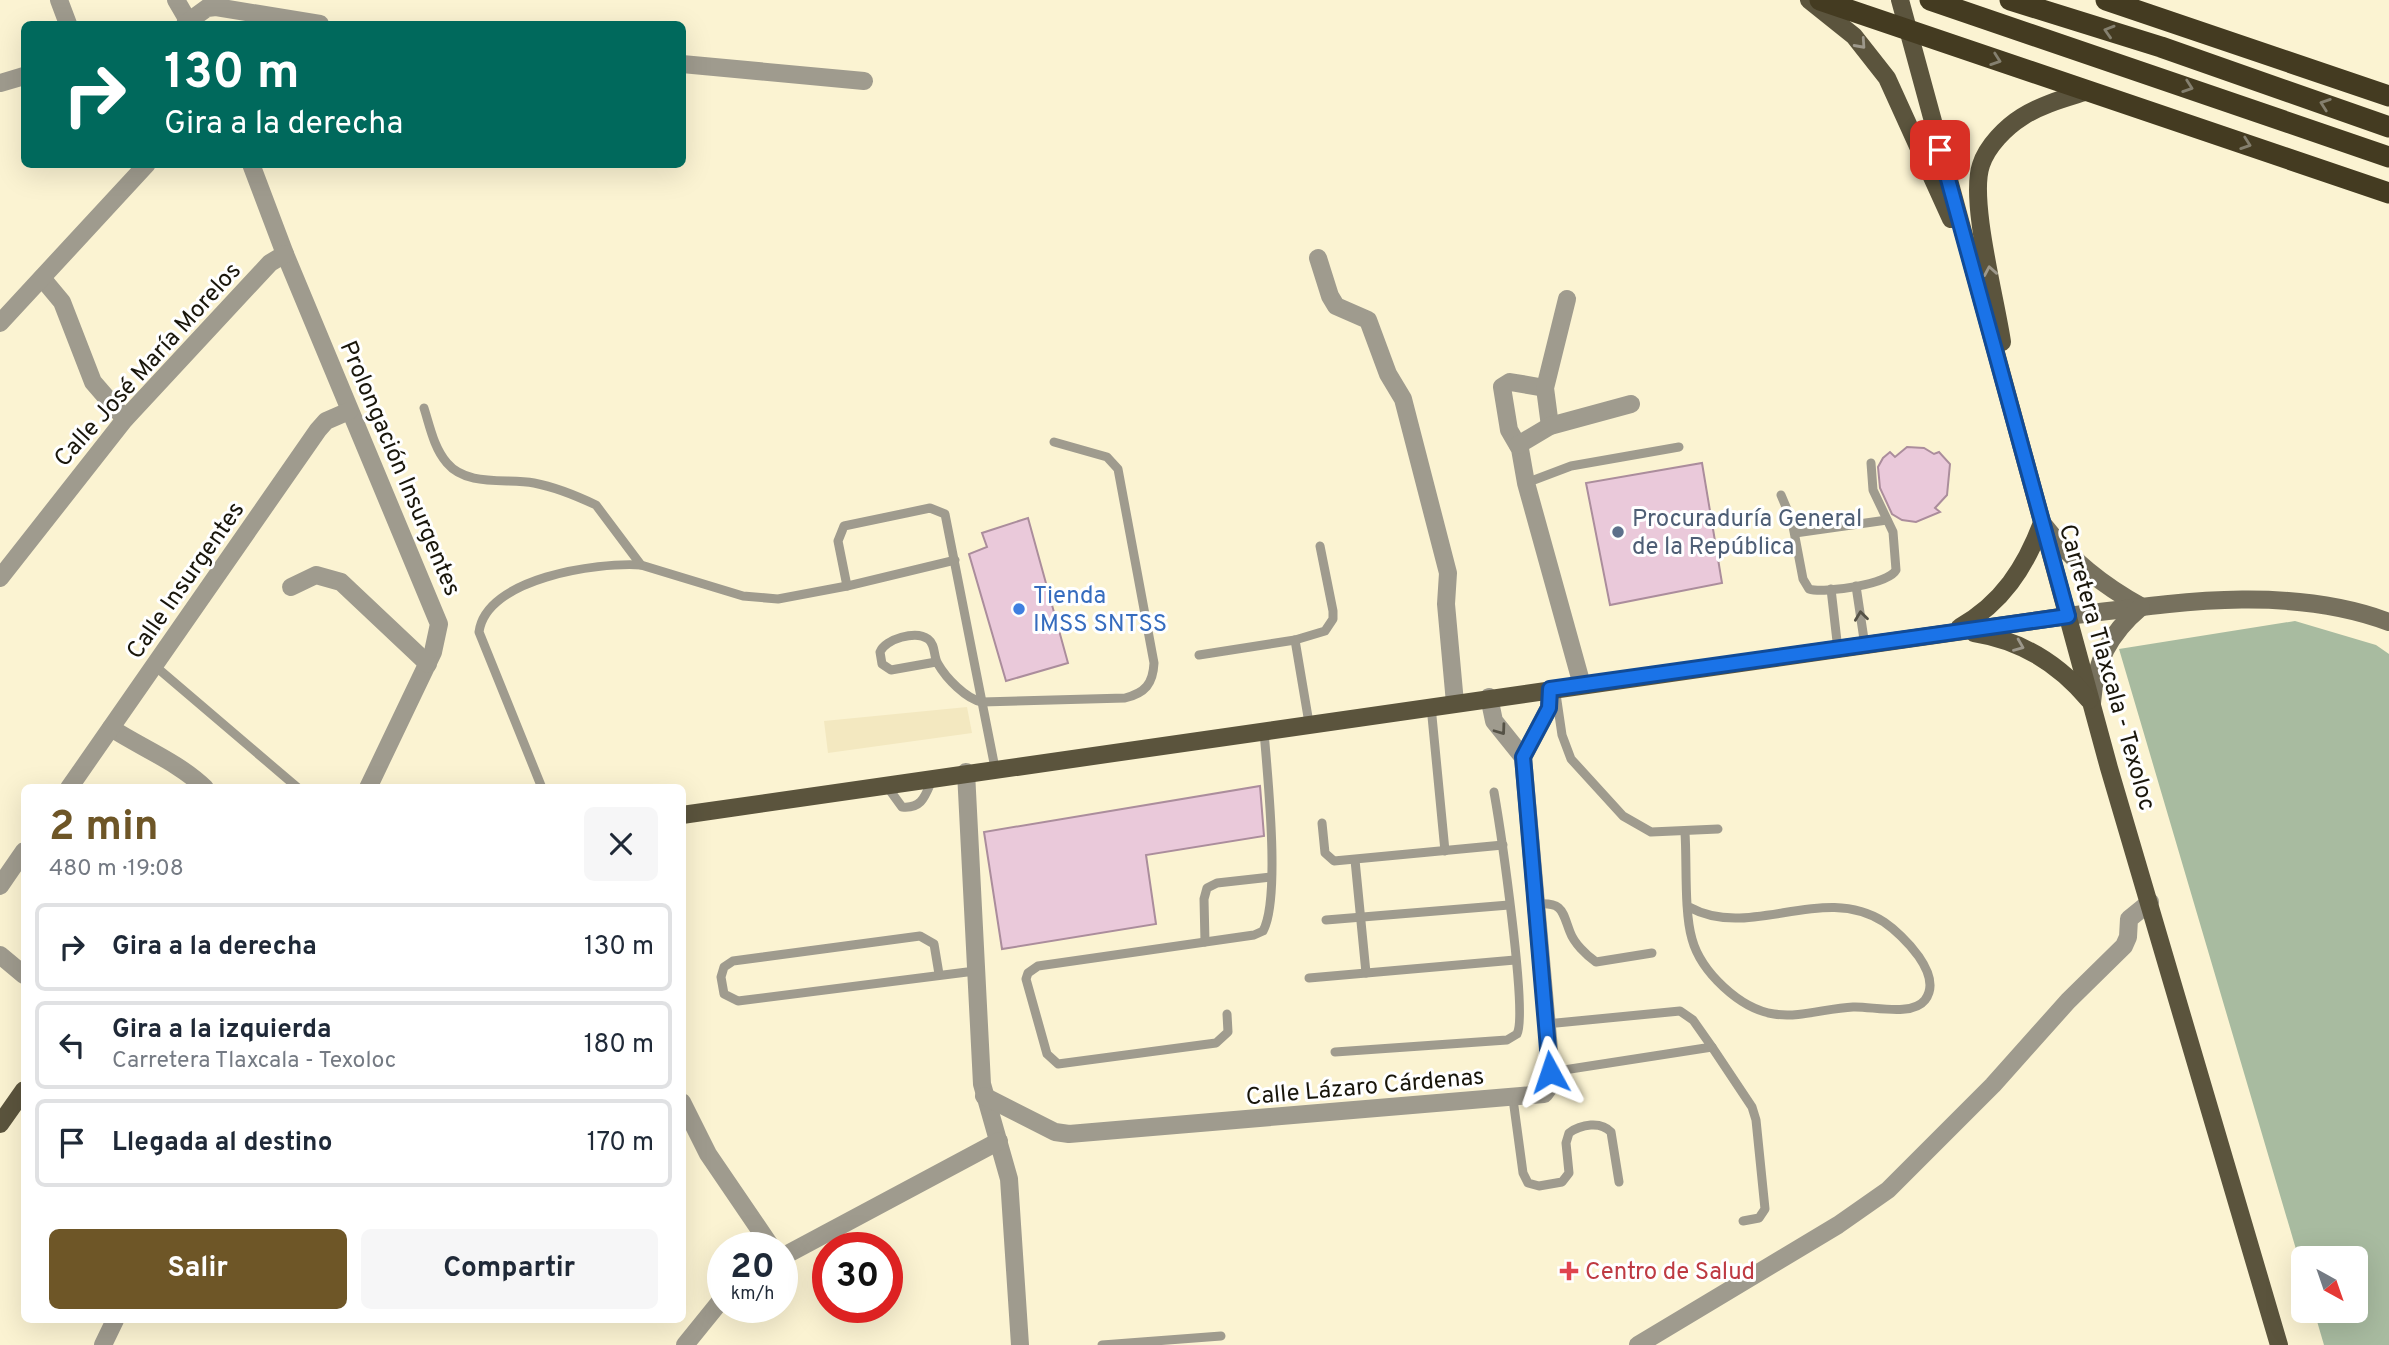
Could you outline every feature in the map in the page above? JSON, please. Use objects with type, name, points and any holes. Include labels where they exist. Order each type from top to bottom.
[{"type":"highway","points":[[1820,0],[2389,193]]},
{"type":"highway","points":[[1930,0],[2389,156]]},
{"type":"highway","points":[[1939,0],[1937,27],[1955,46]]},
{"type":"highway","points":[[2106,0],[2389,96]]},
{"type":"highway","points":[[2015,2],[2161,47],[2389,127]]},
{"type":"main road","points":[[1809,0],[1854,36],[1887,78],[1924,164],[1966,246]]},
{"type":"main road","name":"Carretera Tlaxcala - Texoloc","points":[[1900,0],[2092,703],[2279,1345]]},
{"type":"main road","points":[[2005,387],[1998,311],[1978,200],[1981,163],[2004,131],[2023,116],[2050,103],[2088,92]]},
{"type":"main road","points":[[1953,631],[1992,604],[2009,587],[2023,567],[2042,523],[2058,544],[2096,579],[2141,607]]},
{"type":"main road","points":[[686,814],[1489,697],[2141,607],[2244,600],[2308,603],[2389,622]]},
{"type":"main road","points":[[2092,703],[2100,659],[2124,621],[2141,607]]},
{"type":"main road","points":[[1953,631],[2007,641],[2032,651],[2075,683],[2092,703]]},
{"type":"main road","points":[[0,1124],[21,1094]]},
{"type":"street","points":[[60,0],[67,21]]},
{"type":"street","points":[[176,0],[186,21]]},
{"type":"street","points":[[192,21],[207,8],[216,7],[302,21]]},
{"type":"street","points":[[686,64],[864,81]]},
{"type":"street","points":[[0,83],[21,77]]},
{"type":"street","points":[[0,323],[143,168]]},
{"type":"street","name":"Prolongación Insurgentes","points":[[253,168],[349,411],[437,615],[439,630],[428,664],[370,784]]},
{"type":"street","name":"Calle José María Morelos","points":[[0,578],[125,419],[270,263],[285,254]]},
{"type":"street","points":[[1318,258],[1330,296],[1336,306],[1368,320],[1388,374],[1403,398],[1448,573],[1446,604],[1455,703]]},
{"type":"street","points":[[43,278],[60,298],[93,382],[125,419]]},
{"type":"street","points":[[1550,426],[1545,388],[1567,299]]},
{"type":"street","points":[[1545,388],[1510,382],[1501,390],[1509,430],[1518,445],[1582,685]]},
{"type":"street","points":[[1518,445],[1550,426],[1631,404]]},
{"type":"street","name":"Calle Insurgentes","points":[[72,784],[318,430],[326,421],[349,411]]},
{"type":"street","points":[[291,587],[316,575],[341,582],[428,664]]},
{"type":"street","points":[[1550,1072],[1523,757],[1549,708],[1553,689]]},
{"type":"street","points":[[1489,697],[1494,721],[1523,757]]},
{"type":"street","points":[[111,728],[159,758],[181,767],[200,784]]},
{"type":"street","points":[[966,772],[984,1096],[1009,1179],[1020,1345]]},
{"type":"street","points":[[0,886],[21,855]]},
{"type":"street","points":[[1638,1345],[1846,1220],[1888,1190],[1993,1085],[2042,1029],[2124,946],[2128,937],[2129,919],[2150,902]]},
{"type":"street","points":[[0,955],[21,972]]},
{"type":"street","name":"Calle Lázaro Cárdenas","points":[[984,1096],[1055,1132],[1069,1135],[1544,1094],[1550,1086],[1550,1072]]},
{"type":"street","points":[[686,1110],[708,1154],[761,1232]]},
{"type":"street","points":[[798,1248],[999,1141]]},
{"type":"street","points":[[687,1344],[707,1318]]},
{"type":"street","points":[[103,1345],[114,1323]]},
{"type":"lane","points":[[424,408],[438,451],[459,473],[481,479],[544,485],[596,505],[641,565]]},
{"type":"lane","points":[[936,662],[891,670],[882,664],[880,652],[892,640],[922,636],[932,642],[936,662],[966,695],[982,702],[1125,698],[1138,695],[1148,687],[1153,676],[1154,663],[1118,469],[1107,457],[1054,442]]},
{"type":"lane","points":[[1526,483],[1571,466],[1679,447]]},
{"type":"lane","points":[[1781,495],[1795,533],[1805,585],[1814,591],[1884,581],[1896,570],[1893,532],[1873,491],[1871,463]]},
{"type":"lane","points":[[847,586],[838,536],[849,524],[936,508],[947,519],[996,768]]},
{"type":"lane","points":[[1795,533],[1887,520]]},
{"type":"lane","points":[[1199,655],[1295,640],[1325,631],[1333,619],[1320,546]]},
{"type":"lane","points":[[540,784],[482,642],[481,622],[495,604],[529,583],[576,571],[641,565],[760,599],[778,599],[847,586],[955,560]]},
{"type":"lane","points":[[1856,586],[1865,646]]},
{"type":"lane","points":[[1830,589],[1838,650]]},
{"type":"lane","points":[[1295,640],[1308,723]]},
{"type":"lane","points":[[155,666],[293,784]]},
{"type":"lane","points":[[1553,689],[1562,735],[1571,759],[1633,824],[1651,832],[1685,833],[1718,829]]},
{"type":"lane","points":[[1431,706],[1445,851]]},
{"type":"lane","points":[[1227,1014],[1228,1032],[1216,1043],[1063,1064],[1053,1062],[1047,1054],[1026,985],[1028,973],[1033,968],[1255,935],[1263,931],[1271,877],[1264,730]]},
{"type":"lane","points":[[886,785],[902,807],[915,807],[922,802],[932,778]]},
{"type":"lane","points":[[1335,1052],[1513,1038],[1521,1023],[1503,845],[1494,792]]},
{"type":"lane","points":[[1322,823],[1324,848],[1329,858],[1340,861],[1503,845]]},
{"type":"lane","points":[[1685,833],[1690,935],[1702,958],[1734,998],[1764,1012],[1788,1015],[1840,1008],[1909,1008],[1925,1000],[1929,992],[1920,956],[1903,937],[1871,915],[1838,906],[1722,920],[1689,907]]},
{"type":"lane","points":[[1355,859],[1367,973]]},
{"type":"lane","points":[[1205,942],[1204,898],[1208,888],[1217,883],[1271,877]]},
{"type":"lane","points":[[1537,904],[1555,904],[1563,909],[1572,937],[1596,962],[1652,954]]},
{"type":"lane","points":[[1326,920],[1509,905]]},
{"type":"lane","points":[[939,974],[934,944],[920,936],[733,961],[724,967],[720,977],[724,994],[738,1001],[975,971]]},
{"type":"lane","points":[[1309,978],[1515,960]]},
{"type":"lane","points":[[1546,1024],[1680,1011],[1693,1020],[1752,1107],[1756,1120],[1766,1203],[1759,1218],[1743,1221]]},
{"type":"lane","points":[[1550,1072],[1712,1047]]},
{"type":"lane","points":[[1513,1098],[1523,1173],[1528,1183],[1539,1186],[1562,1182],[1569,1173],[1566,1143],[1569,1133],[1579,1127],[1597,1125],[1603,1125],[1611,1132],[1619,1182]]},
{"type":"lane","points":[[1102,1345],[1221,1336]]},
{"type":"shaded area","points":[[967,707],[972,733],[828,753],[824,721]]},
{"type":"green space","points":[[2295,621],[2376,645],[2389,654],[2389,1345],[2324,1345],[2318,1323],[2368,1323],[2368,1246],[2295,1246],[2119,649]]},
{"type":"building","points":[[1907,447],[1924,448],[1934,454],[1939,452],[1950,464],[1947,495],[1935,508],[1940,512],[1916,522],[1902,520],[1892,514],[1880,488],[1878,467],[1883,458],[1890,452],[1895,457]]},
{"type":"building","name":"Procuraduría General de la República","points":[[1702,463],[1722,583],[1610,605],[1586,483]]},
{"type":"building","name":"Tienda IMSS SNTSS","points":[[1028,518],[1068,663],[1006,681],[969,554],[987,547],[982,533]]},
{"type":"building","points":[[1260,786],[1264,836],[1146,855],[1156,924],[1002,949],[984,832]]},
{"type":"place","name":"Procuraduría General de la República","points":[[1618,532]]},
{"type":"place","name":"Tienda IMSS SNTSS","points":[[1019,609]]},
{"type":"place","name":"Centro de Salud","points":[[1569,1271]]},
{"type":"route","points":[[1550,1072],[1523,757],[1532,746],[1549,708],[1550,689],[2068,616],[1940,150]]}]
